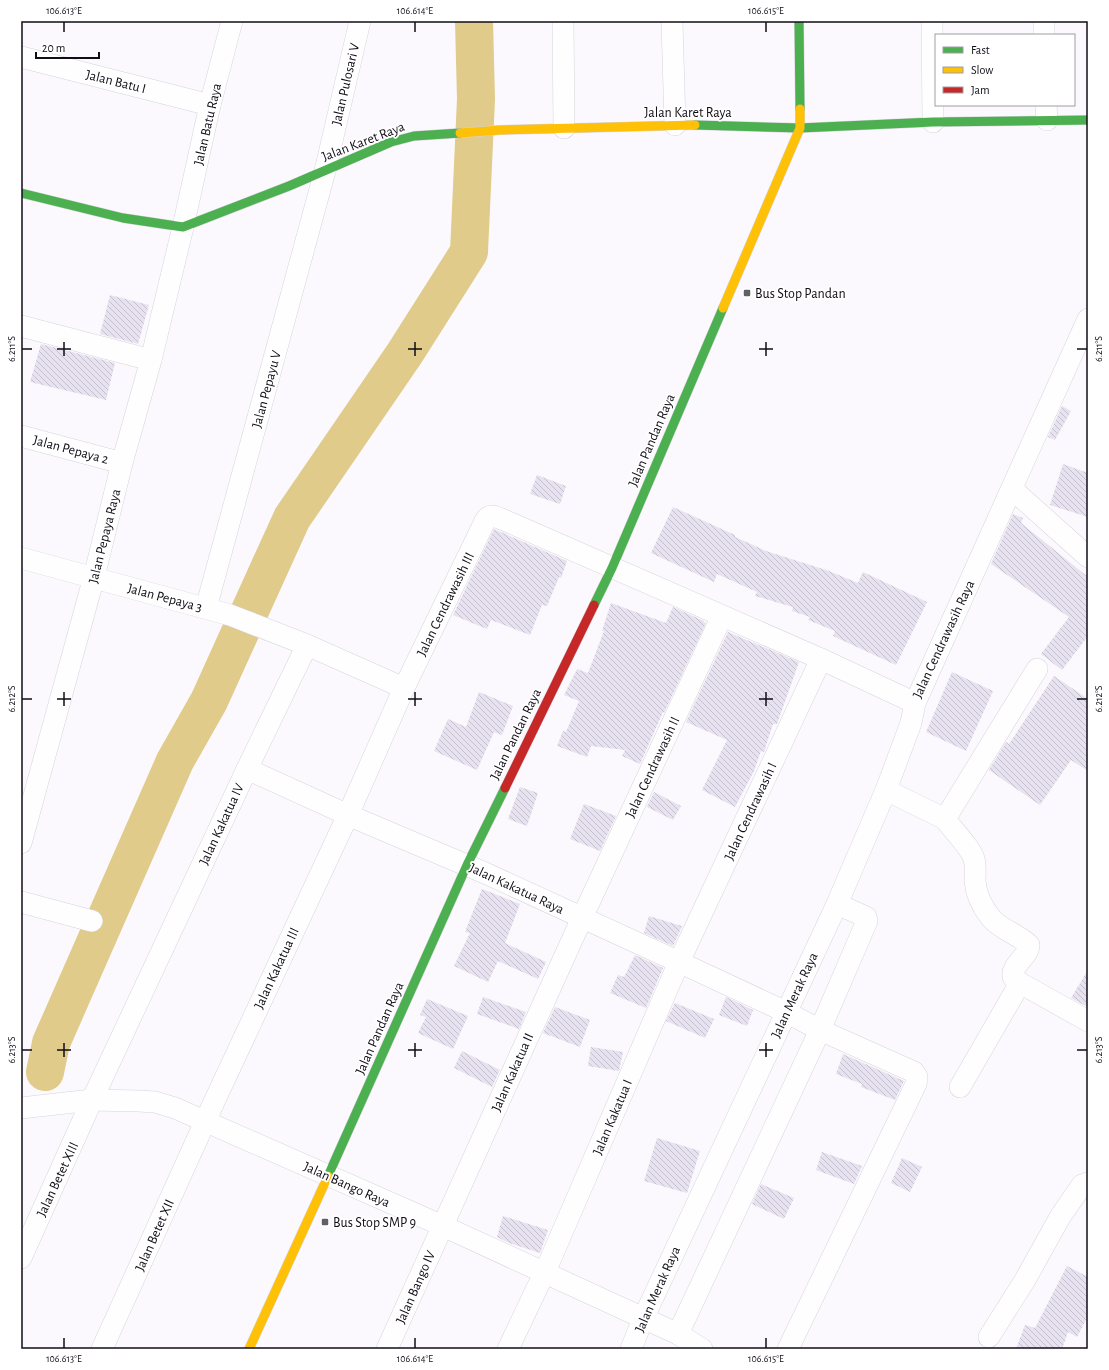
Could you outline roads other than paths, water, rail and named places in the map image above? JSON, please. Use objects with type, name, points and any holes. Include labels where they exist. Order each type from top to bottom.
[{"type":"street","name":"Jalan Batu Raya","points":[[183,227],[210,105],[232,21]]},
{"type":"street","name":"Jalan Pulosari V","points":[[326,171],[360,21]]},
{"type":"street","points":[[563,21],[564,128]]},
{"type":"street","points":[[672,21],[675,125]]},
{"type":"street","points":[[799,21],[800,128]]},
{"type":"street","points":[[932,21],[933,122]]},
{"type":"street","points":[[1044,21],[1044,34]]},
{"type":"street","name":"Jalan Batu I","points":[[21,57],[210,105]]},
{"type":"street","name":"Jalan Karet Raya","points":[[21,193],[123,218],[183,227],[326,171],[391,142],[414,136],[500,130],[675,125],[800,128],[933,122],[1046,113],[1088,120]]},
{"type":"street","name":"Jalan Pandan Raya","points":[[249,1349],[329,1175],[466,865],[612,568],[800,128]]},
{"type":"street","name":"Jalan Pepayu V","points":[[206,608],[326,171]]},
{"type":"street","name":"Jalan Pepaya Raya","points":[[21,843],[94,577],[122,463],[151,360],[183,227]]},
{"type":"street","name":"Jalan Cendrawasih Raya","points":[[612,568],[821,659],[915,703],[1088,320]]},
{"type":"street","points":[[21,326],[151,360]]},
{"type":"street","name":"Jalan Pepaya 2","points":[[21,436],[122,463]]},
{"type":"street","points":[[1012,489],[1088,557]]},
{"type":"street","name":"Jalan Cendrawasih III","points":[[348,815],[404,688],[488,516],[491,515],[612,568]]},
{"type":"street","name":"Jalan Pepaya 3","points":[[21,558],[230,615],[306,645]]},
{"type":"street","name":"Jalan Cendrawasih II","points":[[582,918],[722,616]]},
{"type":"street","points":[[306,645],[404,688]]},
{"type":"street","name":"Jalan Kakatua IV","points":[[92,1100],[246,769],[306,645]]},
{"type":"street","name":"Jalan Cendrawasih I","points":[[679,962],[821,659]]},
{"type":"street","points":[[945,819],[1037,669]]},
{"type":"street","name":"Jalan Merak Raya","points":[[631,1349],[643,1319],[803,1021],[837,904],[886,790],[911,723],[915,703]]},
{"type":"street","name":"Jalan Kakatua Raya","points":[[246,769],[348,815],[466,865],[679,962],[914,1072],[917,1077],[913,1091],[788,1349]]},
{"type":"street","points":[[886,790],[945,819],[973,856],[977,890],[985,910],[1000,926],[1029,945],[1028,950],[1013,972],[1013,977],[1020,983],[1088,1021]]},
{"type":"street","name":"Jalan Kakatua III","points":[[206,1121],[348,815]]},
{"type":"street","points":[[21,902],[92,921]]},
{"type":"street","points":[[678,1334],[803,1021],[867,921],[866,917],[837,904]]},
{"type":"street","name":"Jalan Kakatua II","points":[[443,1226],[582,918]]},
{"type":"street","name":"Jalan Kakatua I","points":[[508,1349],[544,1273],[679,962]]},
{"type":"street","points":[[960,1087],[1020,983]]},
{"type":"street","name":"Jalan Bango Raya","points":[[21,1108],[92,1100],[155,1102],[175,1108],[443,1226],[678,1334],[702,1349]]},
{"type":"street","name":"Jalan Betet XIII","points":[[21,1258],[92,1100]]},
{"type":"street","name":"Jalan Betet XII","points":[[102,1349],[206,1121]]},
{"type":"street","points":[[989,1337],[1060,1217],[1082,1185],[1088,1183]]},
{"type":"street","name":"Jalan Bango IV","points":[[387,1349],[443,1226]]},
{"type":"waterway","points":[[45,1072],[51,1043],[175,761],[209,701],[292,518],[405,353],[469,252],[476,99],[474,21]]},
{"type":"place","name":"Bus Stop Pandan","points":[[747,293]]},
{"type":"place","name":"Bus Stop SMP 9","points":[[325,1222]]}]
